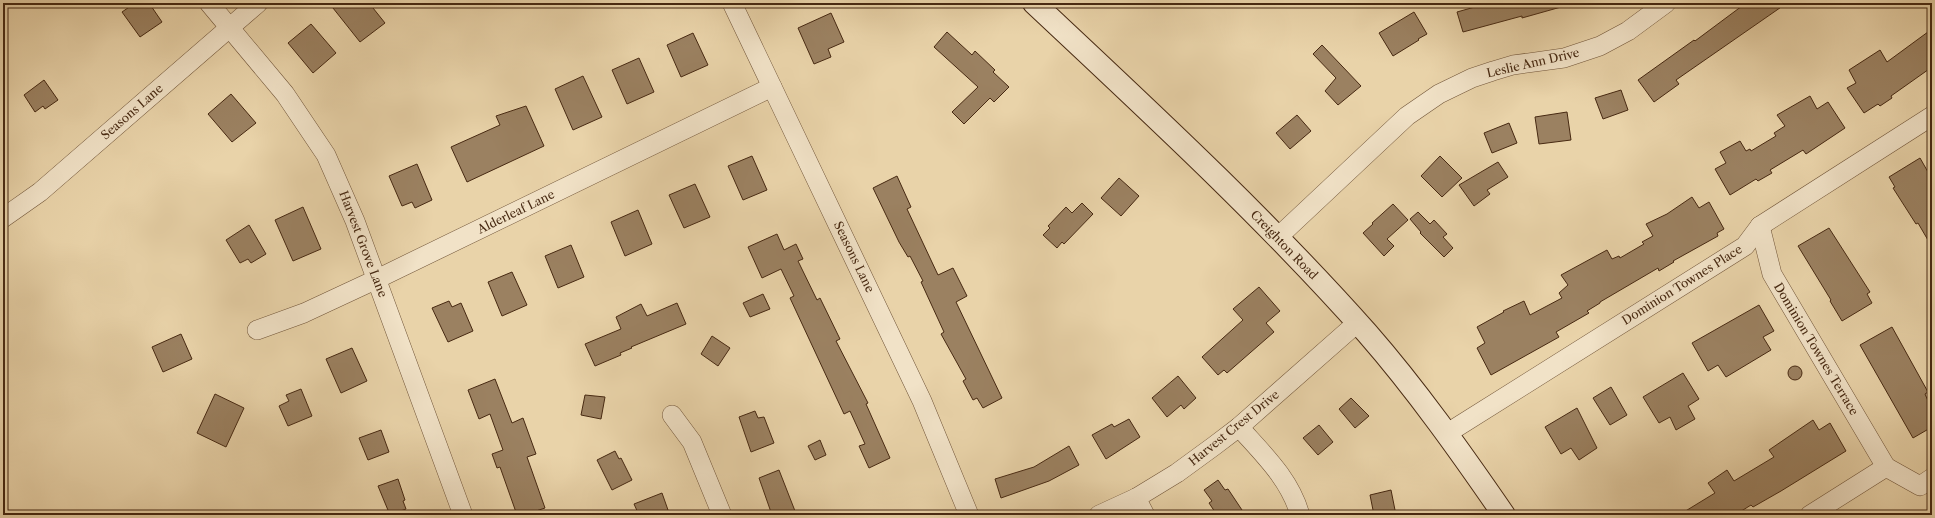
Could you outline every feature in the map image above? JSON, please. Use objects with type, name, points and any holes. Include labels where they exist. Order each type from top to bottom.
[{"type":"main road","name":"Creighton Road","points":[[1034,3],[1175,136],[1278,238],[1358,324],[1446,434],[1504,515]]},
{"type":"street","name":"Harvest Grove Lane","points":[[209,3],[285,94],[326,155],[356,221],[463,515]]},
{"type":"street","name":"Seasons Lane","points":[[3,218],[40,192],[258,3]]},
{"type":"street","name":"Seasons Lane","points":[[732,3],[922,401],[969,515]]},
{"type":"street","name":"Leslie Ann Drive","points":[[1278,238],[1407,116],[1440,94],[1472,78],[1493,71],[1513,65],[1564,58],[1600,46],[1628,31],[1666,3]]},
{"type":"street","name":"Alderleaf Lane","points":[[257,330],[304,312],[377,279],[772,87]]},
{"type":"street","name":"Dominion Townes Place","points":[[1446,434],[1745,246],[1760,226],[1931,119]]},
{"type":"street","name":"Dominion Townes Terrace","points":[[1760,226],[1772,274],[1886,467]]},
{"type":"street","name":"Harvest Crest Drive","points":[[1099,515],[1136,498],[1177,473],[1239,427],[1358,324]]},
{"type":"street","points":[[672,415],[692,442],[722,515]]},
{"type":"street","points":[[1239,427],[1286,481],[1296,499],[1300,515]]},
{"type":"street","points":[[1810,515],[1886,467],[1920,486],[1932,478]]},
{"type":"street","points":[[1136,498],[1145,515]]},
{"type":"building","points":[[135,3],[149,3],[162,22],[140,37],[122,12]]},
{"type":"building","points":[[329,3],[369,3],[385,23],[360,42]]},
{"type":"building","points":[[1489,3],[1561,3],[1561,7],[1463,32],[1457,12]]},
{"type":"building","points":[[1746,3],[1787,3],[1676,80],[1679,84],[1654,102],[1638,80],[1694,40],[1695,41]]},
{"type":"building","points":[[1414,12],[1427,34],[1393,56],[1379,33]]},
{"type":"building","points":[[831,13],[844,42],[828,49],[831,57],[814,64],[798,28]]},
{"type":"building","points":[[311,24],[336,53],[313,73],[288,43]]},
{"type":"building","points":[[1932,29],[1932,67],[1891,96],[1892,98],[1880,106],[1878,104],[1864,113],[1847,88],[1856,83],[1849,70],[1880,50],[1887,62]]},
{"type":"building","points":[[947,32],[972,55],[975,51],[995,70],[993,72],[1009,87],[994,102],[990,98],[964,124],[952,112],[978,87],[934,47]]},
{"type":"building","points":[[693,33],[708,65],[681,77],[667,45]]},
{"type":"building","points":[[1322,45],[1361,86],[1338,105],[1325,91],[1336,78],[1313,54]]},
{"type":"building","points":[[639,58],[654,92],[627,104],[612,70]]},
{"type":"building","points":[[583,76],[602,117],[573,130],[555,89]]},
{"type":"building","points":[[44,80],[58,100],[45,109],[43,106],[35,112],[24,95]]},
{"type":"building","points":[[1621,90],[1628,110],[1603,119],[1595,98]]},
{"type":"building","points":[[231,94],[256,123],[232,142],[208,114]]},
{"type":"building","points":[[1810,96],[1817,109],[1828,102],[1845,128],[1806,154],[1803,150],[1770,170],[1772,173],[1758,181],[1756,179],[1730,195],[1715,169],[1726,163],[1720,152],[1740,141],[1746,151],[1750,149],[1751,151],[1776,136],[1774,133],[1785,126],[1777,115]]},
{"type":"building","points":[[526,106],[544,146],[467,182],[451,147],[500,125],[496,116]]},
{"type":"building","points":[[1567,112],[1571,140],[1539,144],[1535,117]]},
{"type":"building","points":[[1297,115],[1311,131],[1290,149],[1276,133]]},
{"type":"building","points":[[1509,123],[1517,143],[1492,153],[1484,133]]},
{"type":"building","points":[[752,156],[767,190],[743,200],[728,166]]},
{"type":"building","points":[[1440,156],[1462,178],[1442,197],[1421,176]]},
{"type":"building","points":[[1920,158],[1932,179],[1932,247],[1918,223],[1916,224],[1893,188],[1895,187],[1889,177]]},
{"type":"building","points":[[1498,162],[1508,177],[1487,190],[1490,194],[1474,206],[1459,185]]},
{"type":"building","points":[[417,164],[432,200],[415,208],[412,202],[402,206],[389,176]]},
{"type":"building","points":[[897,176],[911,207],[907,209],[938,275],[953,268],[967,296],[956,302],[1002,398],[983,408],[977,398],[973,400],[963,381],[966,379],[941,334],[944,332],[921,282],[923,281],[910,256],[908,257],[899,242],[873,188]]},
{"type":"building","points":[[1119,178],[1139,196],[1121,216],[1101,198]]},
{"type":"building","points":[[695,184],[710,217],[684,228],[669,195]]},
{"type":"building","points":[[1692,197],[1699,208],[1709,202],[1724,229],[1717,233],[1718,236],[1673,261],[1674,262],[1659,271],[1658,268],[1600,302],[1587,311],[1589,313],[1556,332],[1559,337],[1491,375],[1477,348],[1485,343],[1477,327],[1504,312],[1503,311],[1524,301],[1530,315],[1562,298],[1559,293],[1568,285],[1561,275],[1607,250],[1612,259],[1619,256],[1620,258],[1644,244],[1642,242],[1653,236],[1646,224],[1667,214]]},
{"type":"building","points":[[1082,203],[1093,214],[1064,244],[1062,242],[1057,248],[1043,235],[1050,228],[1048,226],[1066,207],[1072,213]]},
{"type":"building","points":[[1393,204],[1408,220],[1387,239],[1394,246],[1384,256],[1363,233]]},
{"type":"building","points":[[303,207],[321,249],[293,261],[275,220]]},
{"type":"building","points":[[638,210],[652,244],[625,256],[611,222]]},
{"type":"building","points":[[1418,212],[1430,224],[1434,220],[1447,234],[1443,237],[1453,248],[1444,257],[1420,233],[1421,232],[1410,219]]},
{"type":"building","points":[[249,225],[266,254],[251,263],[248,259],[240,263],[226,240]]},
{"type":"building","points":[[1829,228],[1870,292],[1867,294],[1872,303],[1842,321],[1798,246]]},
{"type":"building","points":[[777,234],[784,250],[796,244],[803,259],[798,261],[817,300],[820,298],[840,339],[836,341],[868,403],[866,404],[890,458],[869,468],[859,446],[865,444],[850,411],[844,414],[790,298],[794,296],[781,269],[762,278],[748,247]]},
{"type":"building","points":[[571,245],[584,277],[558,288],[545,256]]},
{"type":"building","points":[[512,272],[527,305],[502,316],[488,282]]},
{"type":"building","points":[[1259,287],[1280,311],[1266,323],[1274,332],[1227,373],[1224,370],[1218,375],[1202,357],[1243,320],[1233,309]]},
{"type":"building","points":[[763,294],[770,309],[750,317],[743,303]]},
{"type":"building","points":[[449,301],[452,307],[461,303],[473,331],[448,342],[432,308]]},
{"type":"building","points":[[677,303],[686,324],[631,347],[632,348],[620,353],[621,355],[595,366],[585,344],[621,329],[616,317],[641,304],[647,316]]},
{"type":"building","points":[[1759,305],[1774,331],[1763,337],[1771,350],[1726,377],[1718,365],[1708,371],[1692,343]]},
{"type":"building","points":[[1892,327],[1928,392],[1925,394],[1932,410],[1932,427],[1913,438],[1860,345]]},
{"type":"building","points":[[181,334],[192,359],[163,372],[152,347]]},
{"type":"building","points":[[712,336],[730,348],[718,366],[701,354]]},
{"type":"building","points":[[352,348],[367,381],[341,393],[326,359]]},
{"type":"building","points":[[1792,366],[1798,366],[1802,370],[1802,376],[1798,380],[1792,380],[1788,376],[1788,370]]},
{"type":"building","points":[[1683,373],[1699,399],[1688,406],[1695,419],[1676,430],[1670,417],[1659,423],[1643,397]]},
{"type":"building","points":[[1178,376],[1196,398],[1184,409],[1181,405],[1167,417],[1152,398]]},
{"type":"building","points":[[495,379],[512,423],[523,418],[536,454],[527,457],[545,508],[524,515],[517,515],[500,467],[497,468],[492,454],[503,450],[490,414],[479,419],[468,390]]},
{"type":"building","points":[[1611,387],[1627,415],[1610,425],[1593,398]]},
{"type":"building","points":[[301,389],[312,416],[288,426],[279,406],[289,401],[286,395]]},
{"type":"building","points":[[215,394],[244,408],[226,447],[197,433]]},
{"type":"building","points":[[585,395],[605,397],[601,419],[581,415]]},
{"type":"building","points":[[1351,398],[1369,416],[1355,428],[1339,409]]},
{"type":"building","points":[[1577,408],[1597,448],[1579,460],[1571,448],[1561,454],[1545,427]]},
{"type":"building","points":[[755,411],[758,418],[764,417],[774,443],[751,452],[739,417]]},
{"type":"building","points":[[1129,419],[1140,437],[1106,459],[1092,435],[1112,424],[1114,427]]},
{"type":"building","points":[[1813,420],[1819,430],[1830,423],[1846,451],[1781,491],[1753,507],[1751,505],[1735,515],[1679,515],[1715,493],[1708,483],[1727,470],[1734,481],[1774,457],[1769,450]]},
{"type":"building","points":[[1319,425],[1333,442],[1318,455],[1303,438]]},
{"type":"building","points":[[381,430],[389,452],[368,460],[359,438]]},
{"type":"building","points":[[820,440],[826,455],[815,460],[808,446]]},
{"type":"building","points":[[1069,446],[1079,465],[1049,481],[1001,498],[995,479],[1034,467]]},
{"type":"building","points":[[615,451],[619,459],[621,458],[632,480],[612,490],[597,460]]},
{"type":"building","points":[[779,470],[795,511],[783,515],[772,515],[759,478]]},
{"type":"building","points":[[398,479],[405,500],[403,501],[406,509],[390,515],[378,486]]},
{"type":"building","points":[[1218,480],[1225,490],[1228,489],[1242,510],[1234,515],[1217,515],[1209,503],[1212,501],[1204,490]]},
{"type":"building","points":[[1391,490],[1396,515],[1374,515],[1370,495]]},
{"type":"building","points":[[662,493],[668,510],[664,512],[665,515],[639,515],[634,504]]}]
